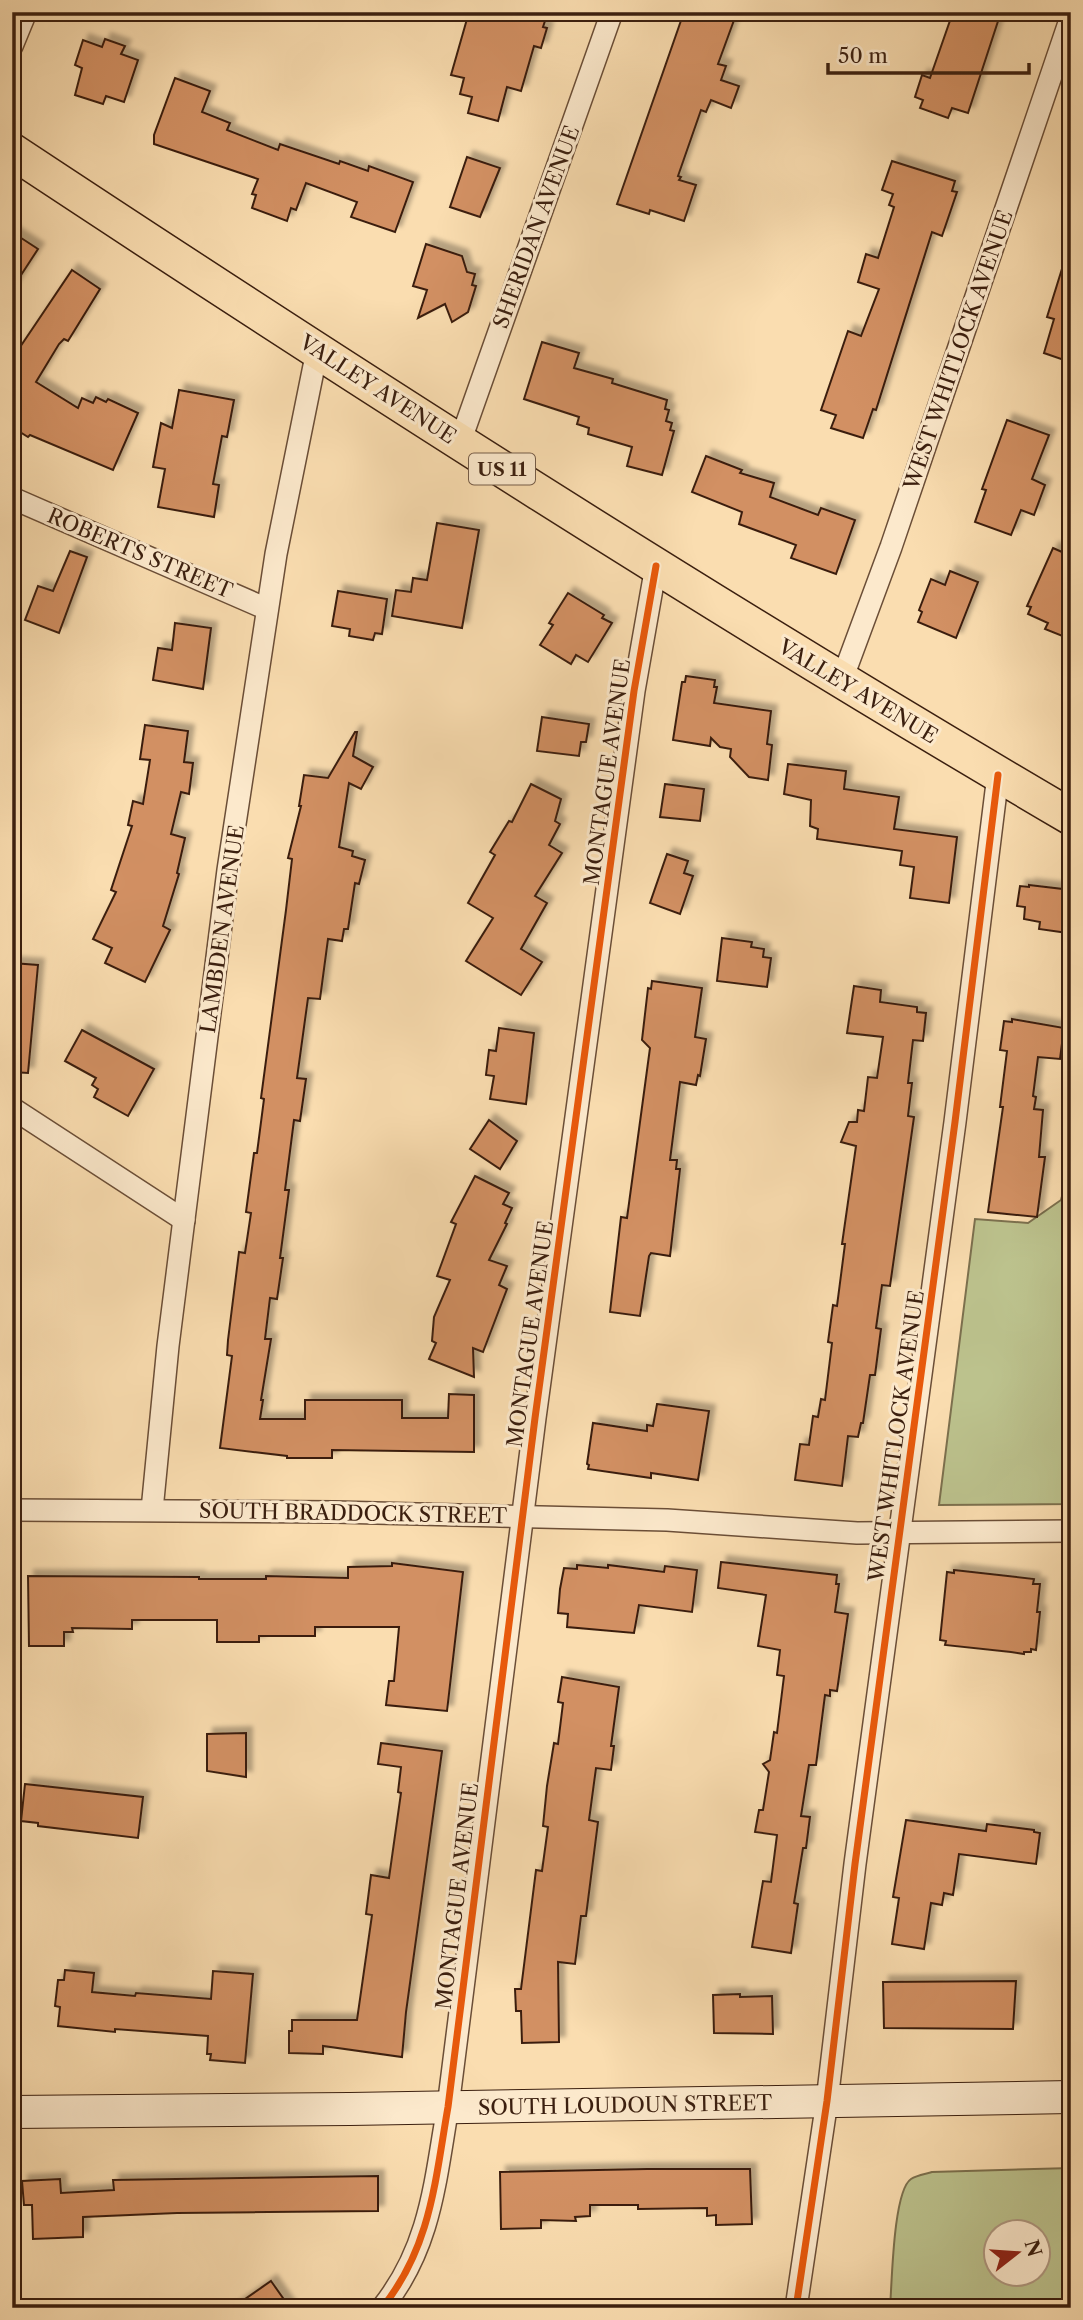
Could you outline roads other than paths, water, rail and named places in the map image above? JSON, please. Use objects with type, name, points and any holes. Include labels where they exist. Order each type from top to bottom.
[{"type":"main road","name":"VALLEY AVENUE","points":[[12,151],[317,351],[656,566],[841,682],[1071,817]]},
{"type":"street","points":[[12,46],[26,12]]},
{"type":"street","name":"SHERIDAN AVENUE","points":[[460,442],[612,12]]},
{"type":"street","name":"WEST WHITLOCK AVENUE","points":[[841,682],[891,547],[1071,17]]},
{"type":"street","name":"LAMBDEN AVENUE","points":[[152,1510],[168,1346],[228,870],[284,503],[317,351]]},
{"type":"street","name":"ROBERTS STREET","points":[[12,498],[267,609]]},
{"type":"street","name":"MONTAGUE AVENUE","points":[[382,2308],[415,2256],[428,2219],[448,2108],[523,1517],[632,705],[656,566]]},
{"type":"street","name":"WEST WHITLOCK AVENUE","points":[[796,2308],[827,2101],[855,1864],[901,1533],[998,775]]},
{"type":"street","points":[[12,1108],[184,1220]]},
{"type":"street","name":"SOUTH BRADDOCK STREET","points":[[12,1510],[152,1510],[667,1520],[857,1533],[1071,1531]]},
{"type":"street","name":"SOUTH LOUDOUN STREET","points":[[12,2112],[448,2108],[1071,2097]]}]
